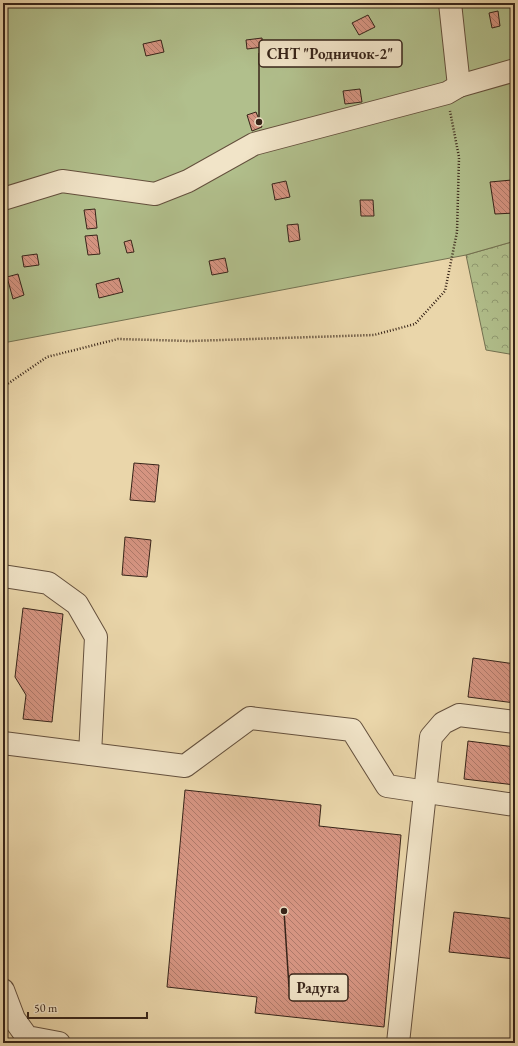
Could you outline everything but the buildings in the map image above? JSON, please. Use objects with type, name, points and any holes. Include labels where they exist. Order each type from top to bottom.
[{"type":"lane","points":[[450,3],[453,89]]},
{"type":"lane","points":[[3,199],[62,181],[155,194],[188,181],[254,144],[453,89],[515,70]]},
{"type":"lane","points":[[3,576],[48,582],[77,604],[96,637],[90,754]]},
{"type":"lane","points":[[398,1043],[431,738],[444,723],[459,715],[515,722]]},
{"type":"lane","points":[[3,743],[185,766],[250,718],[352,730],[387,786],[515,804]]},
{"type":"lane","points":[[3,990],[14,1019],[27,1037],[58,1043]]},
{"type":"path","points":[[3,387],[47,357],[118,339],[191,341],[374,335],[415,324],[445,291],[457,232],[459,157],[453,89]]},
{"type":"green space","points":[[3,3],[515,3],[515,241],[466,255],[3,343]]},
{"type":"green space","points":[[515,241],[515,355],[486,350],[466,255]]},
{"type":"place","name":"СНТ \"Родничок-2\"","points":[[259,122]]},
{"type":"place","name":"Радуга","points":[[284,911]]}]
